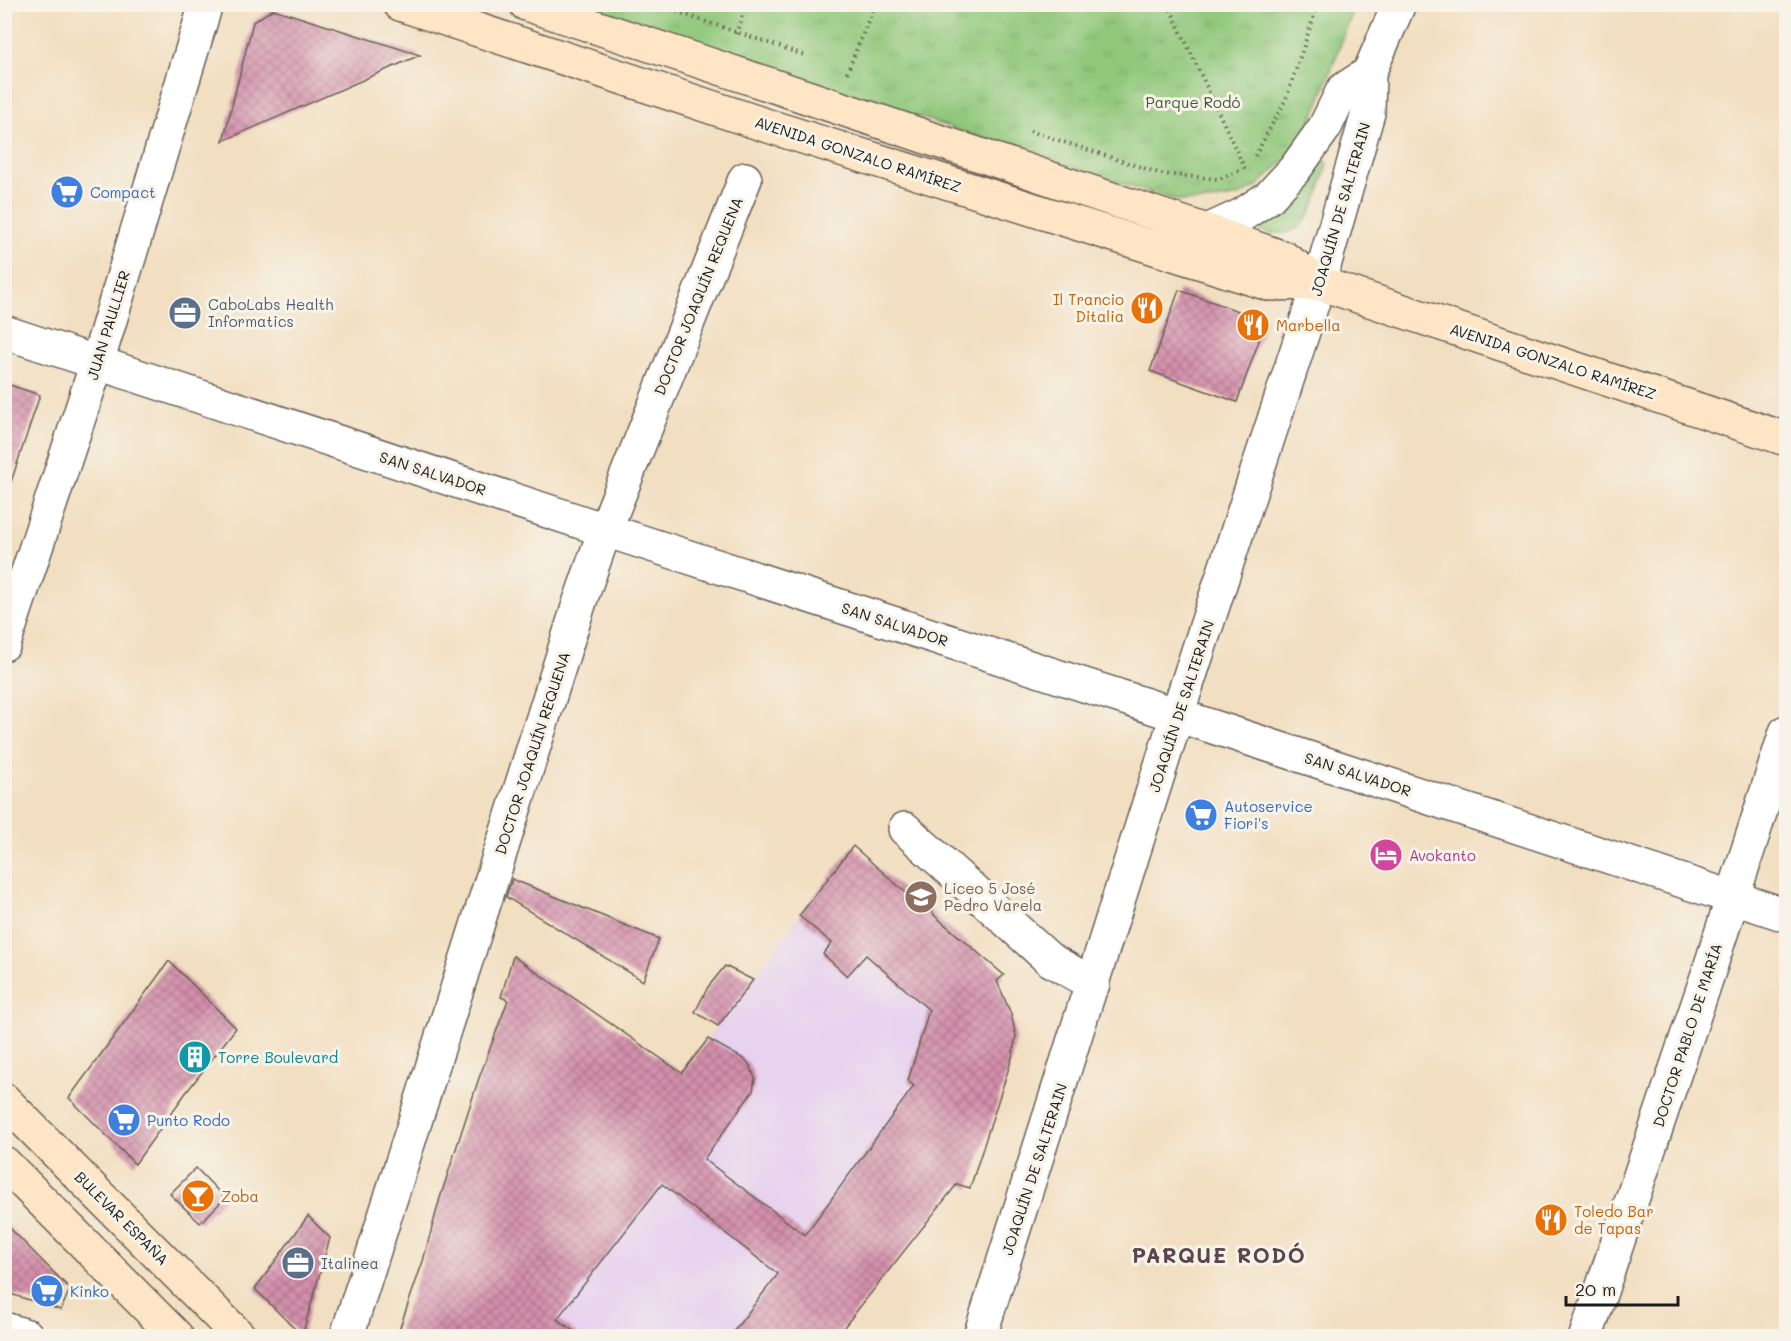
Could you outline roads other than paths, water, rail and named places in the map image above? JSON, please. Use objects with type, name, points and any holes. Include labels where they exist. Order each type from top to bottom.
[{"type":"street","name":"JUAN PAULLIER","points":[[4,644],[97,363],[206,4]]},
{"type":"street","name":"AVENIDA GONZALO RAMÍREZ","points":[[400,4],[762,124],[1269,284],[1319,283]]},
{"type":"street","name":"AVENIDA GONZALO RAMÍREZ","points":[[526,4],[1207,231],[1284,258],[1319,283],[1786,439]]},
{"type":"street","name":"JOAQUÍN DE SALTERAIN","points":[[980,1336],[1177,715],[1319,283],[1368,113],[1369,73],[1399,4]]},
{"type":"street","points":[[1207,231],[1242,215],[1269,197],[1295,169],[1325,128],[1343,90],[1369,73]]},
{"type":"street","name":"DOCTOR JOAQUÍN REQUENA","points":[[347,1336],[604,530],[745,179]]},
{"type":"street","name":"SAN SALVADOR","points":[[4,332],[1786,915]]},
{"type":"street","name":"DOCTOR PABLO DE MARÍA","points":[[1586,1336],[1710,971],[1786,732]]},
{"type":"street","points":[[905,829],[1049,959],[1093,984]]},
{"type":"street","name":"BULEVAR ESPAÑA","points":[[4,1100],[239,1336]]},
{"type":"street","points":[[4,1163],[176,1336]]},
{"type":"street","points":[[4,1329],[27,1336]]},
{"type":"place","name":"Compact","points":[[67,192]]},
{"type":"place","name":"Il Trancio Ditalia","points":[[1147,308]]},
{"type":"place","name":"CaboLabs Health Informatics","points":[[185,313]]},
{"type":"place","name":"Marbella","points":[[1253,325]]},
{"type":"place","name":"Autoservice Fiori's","points":[[1201,815]]},
{"type":"place","name":"Avokanto","points":[[1386,855]]},
{"type":"place","name":"Liceo 5 José Pedro Varela","points":[[921,897]]},
{"type":"place","name":"Torre Boulevard","points":[[195,1057]]},
{"type":"place","name":"Punto Rodo","points":[[124,1120]]},
{"type":"place","name":"Zoba","points":[[198,1196]]},
{"type":"place","name":"Toledo Bar de Tapas","points":[[1551,1220]]},
{"type":"place","name":"Italinea","points":[[298,1263]]},
{"type":"place","name":"Kinko","points":[[47,1291]]},
{"type":"district","name":"PARQUE RODÓ","points":[[1219,1254]]},
{"type":"park label","name":"Parque Rodó","points":[[1193,102]]}]
